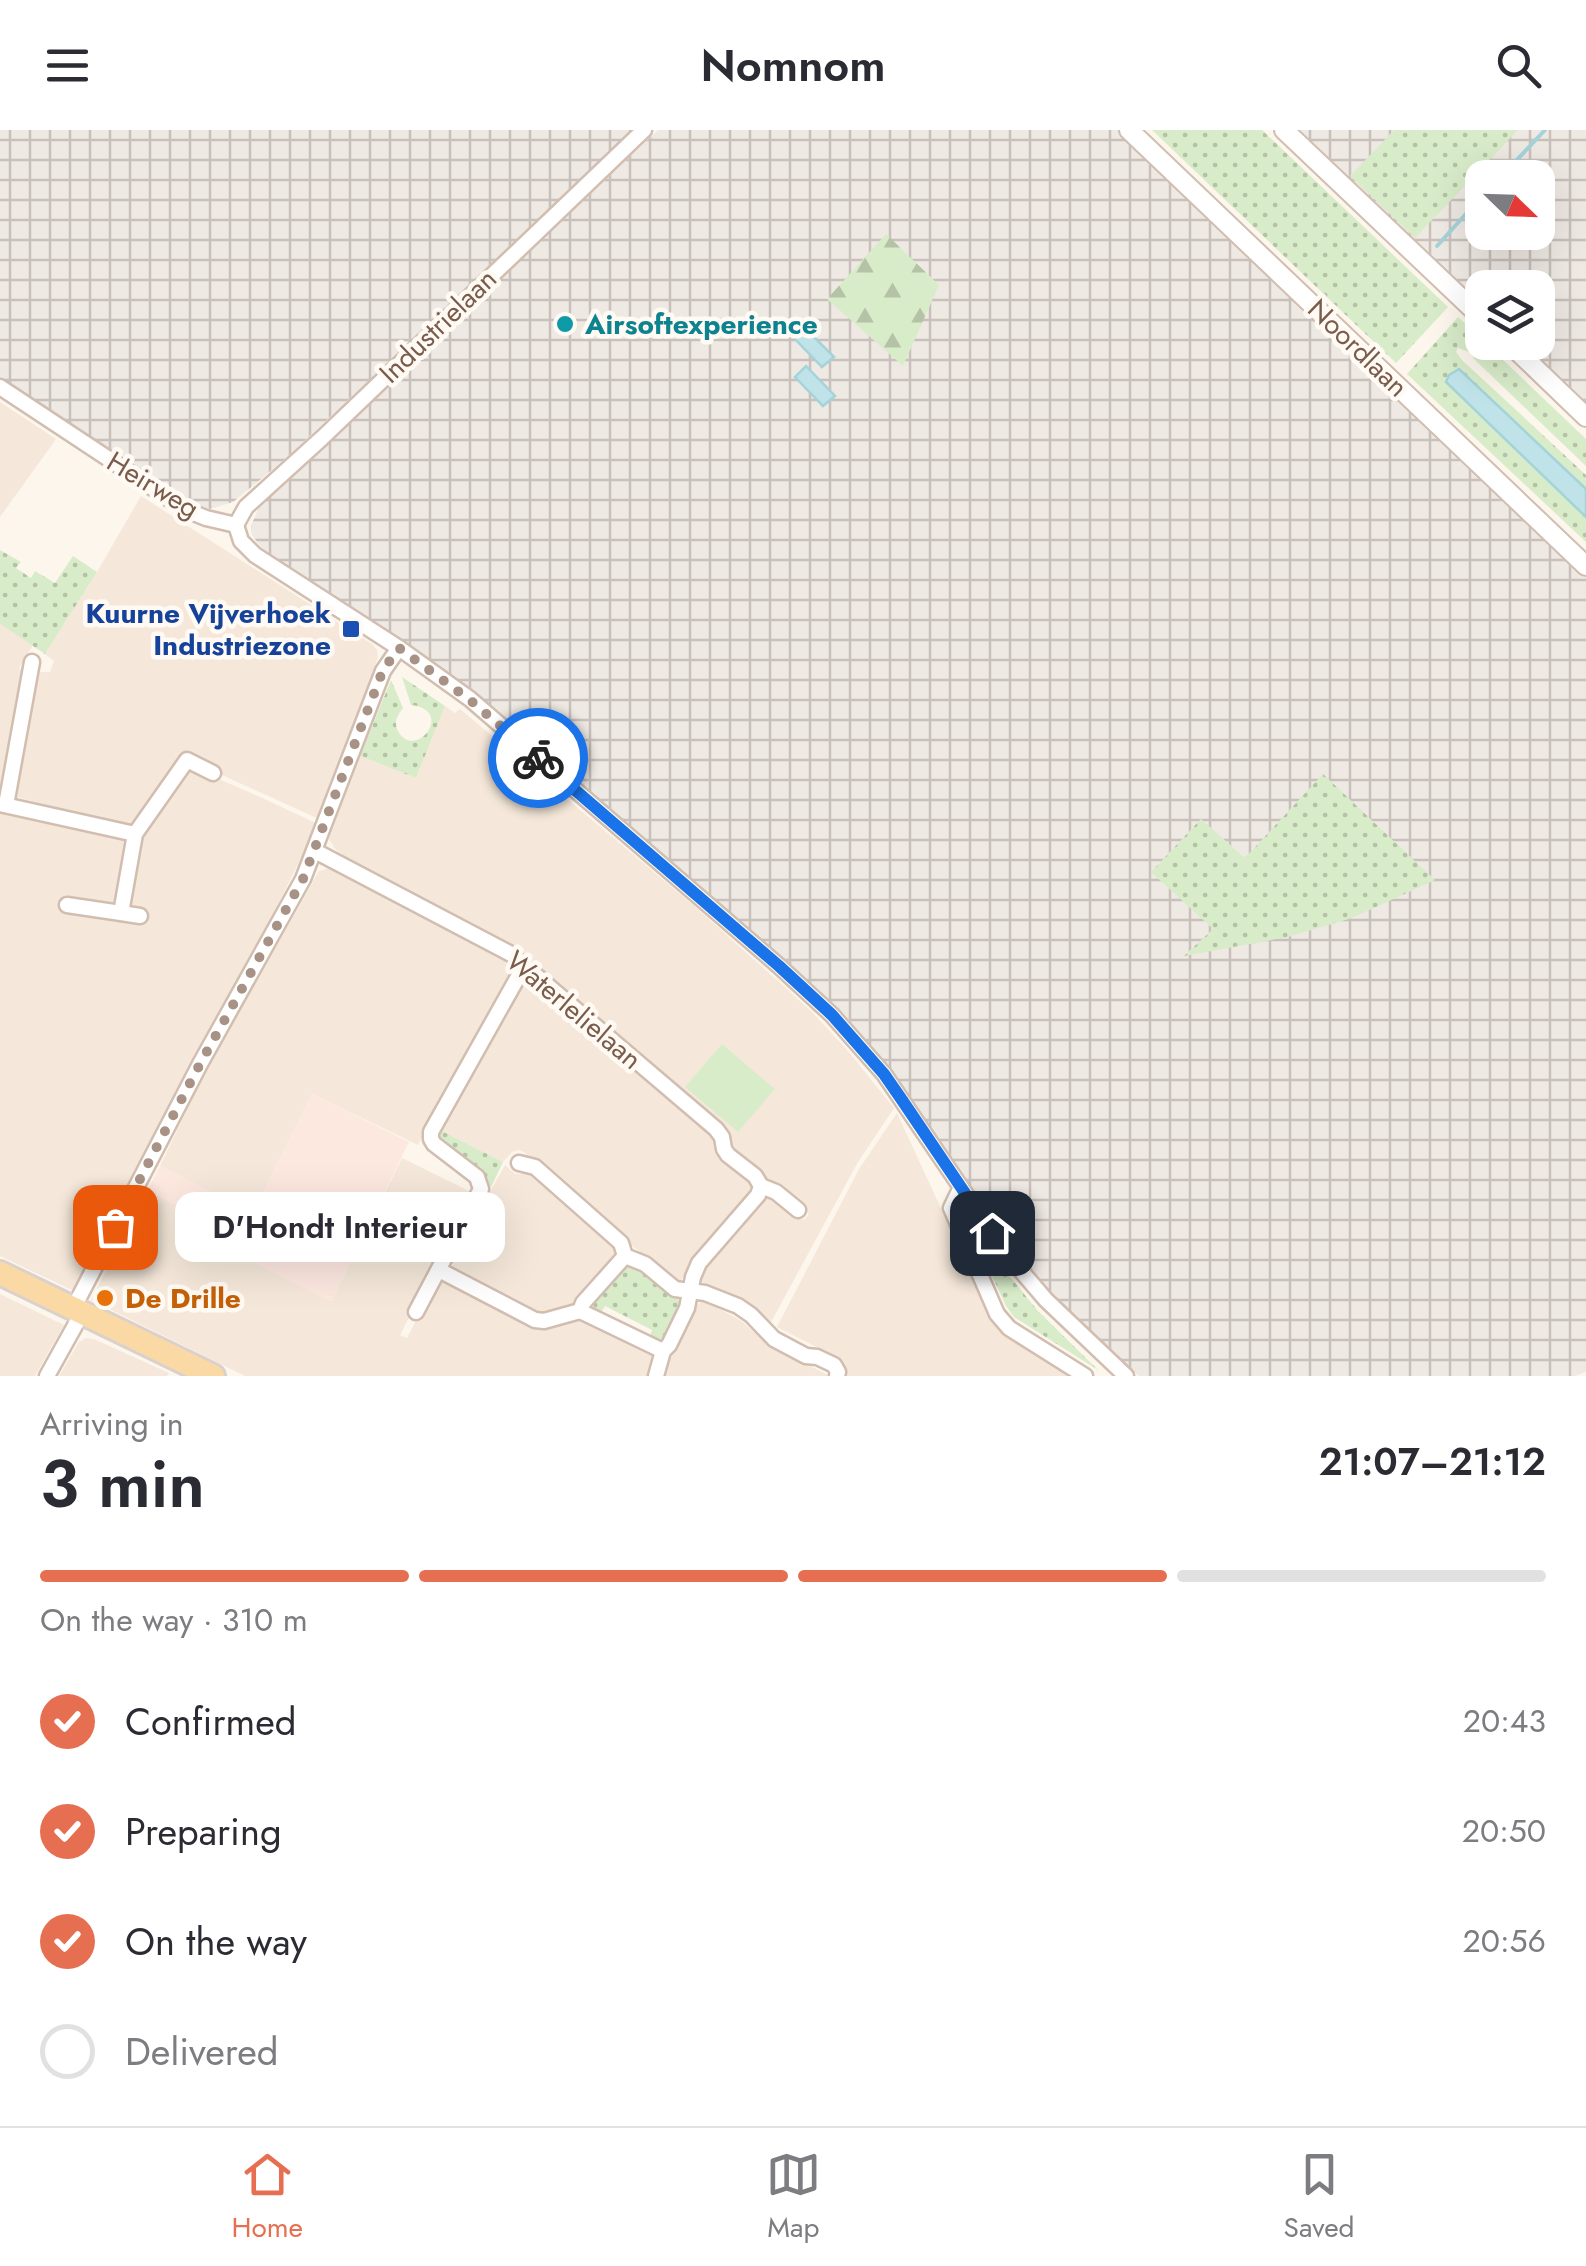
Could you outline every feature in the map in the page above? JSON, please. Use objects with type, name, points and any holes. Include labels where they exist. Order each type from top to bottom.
[{"type":"main road","points":[[0,1274],[213,1376]]},
{"type":"street","name":"Industrielaan","points":[[236,525],[246,507],[644,130]]},
{"type":"street","name":"Noordlaan","points":[[1129,130],[1586,566]]},
{"type":"street","points":[[1284,130],[1465,302]]},
{"type":"street","points":[[1527,360],[1586,417]]},
{"type":"street","name":"Heirweg","points":[[0,387],[186,510],[236,525]]},
{"type":"street","points":[[236,525],[240,541],[255,554],[399,648],[482,710],[832,1015],[884,1074],[1005,1252],[1046,1300],[1126,1376]]},
{"type":"street","points":[[47,1376],[200,1064],[303,879],[383,670],[399,648]]},
{"type":"street","points":[[32,662],[3,805],[134,834]]},
{"type":"street","points":[[121,913],[134,834],[186,760],[213,772]]},
{"type":"street","name":"Waterlelielaan","points":[[315,851],[513,955],[523,968],[716,1129],[728,1155],[762,1186],[798,1210]]},
{"type":"street","points":[[67,905],[140,916]]},
{"type":"street","points":[[416,1312],[481,1189],[477,1177],[434,1144],[431,1132],[523,968]]},
{"type":"street","points":[[518,1163],[535,1167],[621,1243],[624,1256]]},
{"type":"street","points":[[656,1376],[663,1352],[681,1320],[698,1263],[762,1186]]},
{"type":"street","points":[[960,1187],[950,1208],[997,1314],[1009,1328],[1085,1376]]},
{"type":"street","points":[[580,1311],[582,1302],[624,1256]]},
{"type":"street","points":[[624,1256],[645,1264],[674,1288],[705,1293],[738,1306],[774,1339],[834,1365],[837,1376]]},
{"type":"street","points":[[439,1270],[535,1320],[580,1311],[663,1352]]},
{"type":"shaded area","points":[[0,130],[631,130],[283,461],[233,502],[210,509],[185,501],[0,379]]},
{"type":"shaded area","points":[[658,130],[1123,130],[1586,572],[1586,1372],[1575,1376],[1139,1376],[1062,1305],[1010,1246],[846,1016],[465,688],[396,637],[277,561],[252,535],[251,526],[259,507]]},
{"type":"shaded area","points":[[1290,130],[1586,130],[1586,412],[1531,360],[1555,360],[1555,270],[1465,270],[1465,298]]},
{"type":"shaded area","points":[[0,402],[56,439],[0,517]]},
{"type":"shaded area","points":[[141,496],[377,650],[378,657],[319,819],[213,771],[216,764],[189,753],[138,822],[129,828],[17,797],[14,790],[33,678],[50,672],[54,661],[45,654]]},
{"type":"shaded area","points":[[0,624],[33,645],[19,668],[26,673],[5,787],[0,792]]},
{"type":"shaded area","points":[[445,706],[455,713],[460,709],[692,904],[814,1014],[894,1108],[858,1162],[770,1324],[753,1307],[702,1282],[702,1269],[766,1196],[780,1200],[804,1220],[809,1214],[731,1148],[727,1131],[529,964],[518,949],[346,857],[329,839],[360,756],[416,778]]},
{"type":"shaded area","points":[[188,767],[318,824],[74,1291],[0,1256],[0,812],[121,839],[127,845],[115,905],[66,898],[64,908],[146,923],[148,913],[130,909],[127,903],[142,836]]},
{"type":"shaded area","points":[[333,867],[504,959],[510,972],[418,1145],[312,1094],[252,1214],[160,1166],[206,1070],[319,871]]},
{"type":"shaded area","points":[[524,980],[538,985],[708,1130],[718,1151],[751,1181],[751,1193],[681,1280],[676,1281],[624,1239],[524,1152],[512,1152],[503,1162],[440,1130]]},
{"type":"shaded area","points":[[312,1094],[409,1142],[331,1301],[232,1252],[239,1236],[147,1191],[160,1166],[252,1214]]},
{"type":"shaded area","points":[[897,1113],[998,1325],[1030,1352],[1071,1376],[844,1376],[845,1369],[828,1353],[777,1327],[859,1169]]},
{"type":"shaded area","points":[[402,1158],[473,1193],[400,1335],[407,1338],[434,1287],[443,1281],[539,1328],[575,1319],[653,1357],[655,1366],[650,1376],[245,1376],[91,1300],[147,1191],[240,1236],[233,1252],[331,1301]]},
{"type":"shaded area","points":[[505,1165],[515,1174],[532,1173],[615,1244],[615,1258],[571,1305],[543,1315],[452,1268],[454,1257]]},
{"type":"shaded area","points":[[0,1294],[64,1325],[35,1376],[0,1376]]},
{"type":"shaded area","points":[[704,1301],[740,1320],[769,1345],[830,1376],[662,1376],[698,1304]]},
{"type":"shaded area","points":[[86,1338],[169,1373],[59,1376],[79,1342]]},
{"type":"green space","points":[[1152,130],[1262,130],[1448,307],[1396,363]]},
{"type":"green space","points":[[1394,130],[1518,130],[1489,160],[1465,160],[1465,186],[1415,238],[1350,176]]},
{"type":"green space","points":[[886,234],[939,285],[903,366],[827,299]]},
{"type":"green space","points":[[1458,317],[1465,324],[1465,350],[1458,348],[1456,352],[1586,475],[1586,489],[1460,369],[1447,383],[1586,517],[1586,542],[1407,374]]},
{"type":"green space","points":[[1475,360],[1503,360],[1586,439],[1586,466]]},
{"type":"green space","points":[[0,550],[21,562],[16,568],[31,578],[35,571],[55,583],[73,556],[97,572],[45,654],[0,624]]},
{"type":"green space","points":[[402,677],[445,706],[416,778],[360,756],[391,680],[403,708],[396,722],[398,731],[405,739],[414,741],[428,732],[430,716],[424,709],[411,705]]},
{"type":"green space","points":[[1323,774],[1435,880],[1352,918],[1288,937],[1184,956],[1213,929],[1151,872],[1201,819],[1245,858]]},
{"type":"green space","points":[[722,1044],[775,1089],[738,1132],[685,1087]]},
{"type":"green space","points":[[440,1130],[503,1162],[491,1187],[485,1176],[439,1139]]},
{"type":"green space","points":[[976,1235],[1038,1311],[1098,1370],[1014,1317]]},
{"type":"green space","points":[[636,1265],[680,1303],[669,1332],[657,1342],[649,1340],[652,1330],[605,1306],[599,1316],[594,1310],[593,1301],[623,1267]]},
{"type":"water","points":[[804,327],[834,357],[822,367],[794,338]]},
{"type":"water","points":[[806,366],[835,396],[823,406],[795,377]]},
{"type":"water","points":[[1459,369],[1586,489],[1586,517],[1446,382]]},
{"type":"waterway","points":[[1517,160],[1545,130]]},
{"type":"waterway","points":[[1437,246],[1465,215]]},
{"type":"way so far","points":[[115,1227],[303,879],[383,670],[399,648],[470,700],[538,758]]},
{"type":"place","name":"Airsoftexperience","points":[[565,324]]},
{"type":"place","name":"Kuurne Vijverhoek Industriezone","points":[[351,629]]},
{"type":"place","name":"D'Hondt Interieur","points":[[115,1227]]},
{"type":"place","name":"De Drille","points":[[105,1298]]},
{"type":"route","points":[[538,758],[832,1015],[884,1074],[992,1233]]}]
